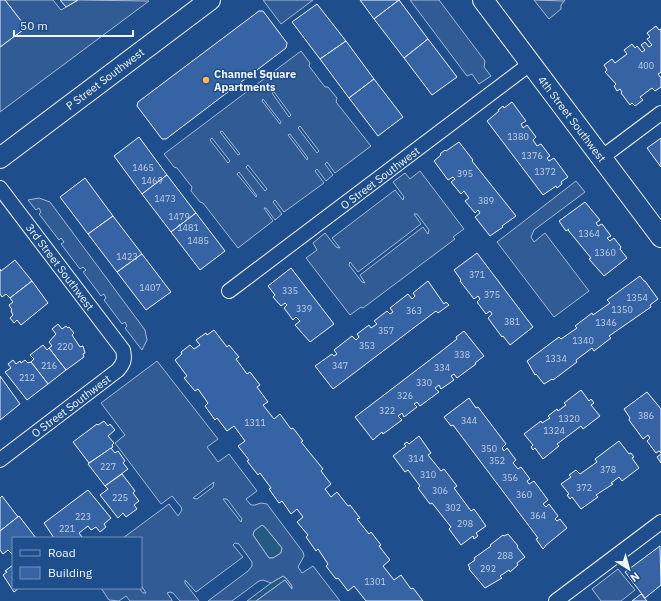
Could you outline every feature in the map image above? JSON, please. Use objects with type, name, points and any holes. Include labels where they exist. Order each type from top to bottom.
[{"type":"street","name":"P Street Southwest","points":[[0,158],[210,0]]},
{"type":"street","name":"4th Street Southwest","points":[[483,0],[661,237]]},
{"type":"street","name":"O Street Southwest","points":[[229,291],[530,64]]},
{"type":"street","points":[[601,158],[661,113]]},
{"type":"street","name":"3rd Street Southwest","points":[[0,188],[120,347]]},
{"type":"street","name":"O Street Southwest","points":[[1,459],[118,370],[123,365],[125,359],[123,350],[120,347]]},
{"type":"street","points":[[556,601],[661,522]]},
{"type":"shaded area","points":[[5,0],[53,0],[61,10],[78,0],[149,1],[0,112],[0,47],[23,30],[22,29],[25,26]]},
{"type":"shaded area","points":[[263,0],[313,0],[281,24]]},
{"type":"shaded area","points":[[410,0],[439,0],[485,61],[484,67],[491,76],[479,84],[472,74],[467,76]]},
{"type":"shaded area","points":[[534,0],[565,0],[561,5],[561,9],[549,19]]},
{"type":"shaded area","points":[[301,51],[310,63],[309,66],[325,87],[328,87],[337,98],[336,102],[371,146],[335,173],[327,162],[325,164],[333,175],[326,181],[317,169],[315,171],[324,183],[284,212],[275,200],[273,202],[282,214],[275,220],[266,208],[264,208],[273,221],[238,248],[203,203],[200,202],[191,191],[192,187],[164,154]],"holes":[[[274,92],[291,115],[289,117],[272,93]],[[263,99],[281,122],[280,124],[262,101]],[[300,126],[319,151],[317,153],[298,128]],[[222,131],[240,154],[238,155],[220,132]],[[290,134],[308,158],[307,160],[288,135]],[[212,138],[230,161],[228,163],[210,140]],[[248,165],[267,189],[265,191],[246,167]],[[239,172],[257,196],[256,197],[237,174]]]},
{"type":"shaded area","points":[[420,171],[464,229],[453,237],[455,239],[363,308],[361,307],[350,315],[306,258],[317,250],[313,243],[325,233],[336,247],[340,248],[332,238],[395,190],[403,200],[404,197],[393,182],[405,173],[410,179]],"holes":[[[414,214],[417,214],[429,230],[428,234],[423,227],[360,275],[365,283],[362,282],[349,265],[350,262],[358,272],[421,224]]]},
{"type":"shaded area","points":[[576,181],[585,192],[534,230],[531,237],[534,242],[545,233],[589,291],[554,317],[497,242]]},
{"type":"shaded area","points":[[39,198],[50,202],[145,330],[147,340],[142,350],[125,328],[127,326],[125,322],[122,324],[104,300],[106,298],[104,294],[101,296],[83,272],[86,270],[83,267],[80,269],[61,244],[64,242],[61,238],[59,240],[39,214],[41,212],[39,208],[36,210],[28,200]]},
{"type":"shaded area","points":[[157,361],[218,439],[207,447],[218,462],[229,454],[257,491],[246,499],[251,505],[261,503],[267,504],[303,552],[304,556],[298,567],[302,573],[313,566],[340,601],[256,601],[285,580],[292,589],[292,586],[283,576],[271,583],[263,580],[259,581],[232,601],[208,601],[248,571],[252,566],[252,562],[239,544],[235,543],[233,545],[243,557],[196,592],[185,580],[185,583],[199,601],[180,601],[173,593],[170,592],[167,593],[172,601],[130,601],[126,596],[119,601],[109,600],[102,589],[140,589],[143,593],[146,593],[142,587],[142,537],[124,537],[169,504],[178,516],[182,510],[172,496],[161,504],[115,443],[125,435],[101,403]],"holes":[[[214,482],[213,487],[197,499],[193,498]],[[223,499],[227,499],[242,519],[241,522]],[[262,525],[282,548],[281,553],[273,558],[269,558],[253,535],[254,531]]]},
{"type":"shaded area","points":[[262,525],[282,548],[281,553],[273,558],[269,558],[253,535],[254,531]]},
{"type":"shaded area","points":[[618,569],[635,590],[621,601],[601,601],[592,589]]},
{"type":"shaded area","points":[[283,576],[292,586],[292,589],[285,580],[256,601],[247,601],[271,583]]},
{"type":"building","points":[[0,0],[5,0],[25,26],[22,29],[23,30],[0,47]]},
{"type":"building","points":[[60,0],[78,0],[66,7]]},
{"type":"building","points":[[360,0],[399,0],[374,19]]},
{"type":"building","points":[[399,0],[428,39],[404,58],[374,19]]},
{"type":"building","points":[[317,4],[346,41],[320,59],[292,22]]},
{"type":"building","name":"Channel Square Apartments","points":[[259,11],[263,11],[287,43],[286,48],[166,139],[162,139],[137,106],[138,102]]},
{"type":"building","points":[[656,26],[659,30],[661,29],[661,72],[658,74],[661,78],[661,87],[655,91],[652,88],[640,97],[643,100],[635,106],[632,103],[630,105],[621,93],[622,92],[620,89],[617,91],[614,86],[616,84],[605,72],[607,70],[604,65],[612,59],[615,63],[627,54],[624,50],[632,44],[635,48],[637,46],[642,52],[645,50],[641,45],[645,42],[649,47],[652,45],[647,39],[650,37],[647,33]]},
{"type":"building","points":[[428,39],[457,77],[432,95],[404,58]]},
{"type":"building","points":[[346,41],[374,79],[349,98],[320,59]]},
{"type":"building","points":[[374,79],[403,117],[378,136],[349,98]]},
{"type":"building","points":[[512,102],[526,121],[521,124],[523,128],[527,125],[536,137],[533,140],[537,146],[541,144],[550,156],[547,158],[549,161],[554,158],[568,177],[561,182],[562,184],[557,188],[556,186],[543,195],[487,121],[503,106],[504,108]]},
{"type":"building","points":[[139,137],[167,175],[142,194],[114,156]]},
{"type":"building","points":[[661,138],[661,167],[647,148]]},
{"type":"building","points":[[459,142],[473,160],[472,161],[516,216],[490,236],[475,217],[480,213],[478,210],[475,213],[465,201],[469,198],[464,191],[461,194],[451,182],[455,179],[453,177],[448,180],[434,161],[445,150],[446,151]]},
{"type":"building","points":[[167,175],[196,213],[171,232],[142,194]]},
{"type":"building","points":[[85,178],[113,216],[88,234],[60,197]]},
{"type":"building","points":[[585,202],[600,220],[596,223],[598,226],[602,224],[611,236],[607,238],[610,241],[614,238],[627,258],[604,276],[589,259],[591,258],[568,230],[569,229],[566,231],[559,221]]},
{"type":"building","points":[[196,213],[225,251],[200,270],[171,232]]},
{"type":"building","points":[[113,216],[142,254],[117,272],[88,234]]},
{"type":"building","points":[[477,253],[533,327],[510,345],[488,318],[492,314],[490,311],[486,314],[477,302],[480,299],[478,296],[474,299],[460,281],[461,280],[454,270]]},
{"type":"building","points":[[142,254],[171,292],[146,310],[117,272]]},
{"type":"building","points":[[15,260],[32,281],[10,298],[6,294],[2,297],[0,294],[0,269],[1,271]]},
{"type":"building","points":[[291,268],[334,324],[310,342],[295,325],[300,321],[296,317],[293,320],[284,308],[287,305],[285,303],[281,306],[273,297],[275,295],[268,286]]},
{"type":"building","points":[[640,276],[658,299],[650,305],[651,307],[609,336],[611,338],[594,351],[592,348],[576,360],[577,362],[553,380],[552,379],[544,384],[536,374],[535,375],[527,361],[559,337],[561,339],[577,328],[575,326],[592,313],[593,315],[610,303],[607,300]]},
{"type":"building","points":[[32,281],[48,303],[21,325],[17,320],[14,323],[10,318],[13,315],[9,305],[13,302],[10,298]]},
{"type":"building","points":[[428,281],[444,304],[446,302],[449,305],[438,313],[436,311],[333,389],[315,366],[332,354],[334,356],[337,354],[334,350],[352,336],[356,340],[359,337],[357,334],[369,325],[371,328],[377,324],[374,321],[387,311],[390,314],[393,312],[390,308],[408,294],[412,299],[415,296],[413,293]]},
{"type":"building","points":[[58,324],[62,329],[66,326],[68,328],[69,327],[74,333],[72,335],[80,347],[83,346],[85,353],[83,354],[84,357],[66,370],[49,348],[52,346],[49,342],[56,334],[52,329]]},
{"type":"building","points":[[214,330],[227,347],[229,345],[239,357],[236,359],[247,374],[250,372],[260,385],[257,387],[268,402],[263,405],[274,419],[280,414],[291,429],[293,428],[303,441],[301,442],[323,469],[321,471],[331,484],[325,489],[331,497],[337,492],[360,518],[357,519],[369,534],[371,532],[381,545],[379,546],[390,560],[383,566],[394,580],[401,575],[411,589],[413,588],[423,601],[366,601],[354,586],[348,591],[338,578],[336,579],[326,566],[328,564],[318,549],[316,551],[306,537],[308,535],[297,522],[303,517],[297,509],[291,514],[282,501],[279,503],[269,489],[271,488],[260,473],[258,475],[247,461],[249,460],[238,446],[245,441],[234,426],[227,431],[217,418],[215,420],[205,406],[208,403],[198,389],[195,391],[184,378],[187,376],[175,360],[182,354],[181,352],[190,345],[194,349],[200,345],[196,340],[206,333],[207,335]]},
{"type":"building","points":[[464,331],[484,356],[457,378],[454,374],[451,376],[454,380],[441,389],[439,385],[435,388],[439,392],[420,406],[417,402],[414,404],[417,407],[404,417],[402,413],[398,416],[402,420],[383,434],[382,432],[373,440],[355,417],[457,339],[456,337]]},
{"type":"building","points":[[43,345],[47,350],[49,348],[66,370],[48,384],[31,362],[34,359],[30,355]]},
{"type":"building","points":[[13,360],[16,364],[25,360],[28,363],[31,362],[48,384],[27,400],[5,372],[11,368],[8,364]]},
{"type":"building","points":[[0,376],[20,404],[0,420]]},
{"type":"building","points":[[581,390],[589,401],[591,399],[594,403],[591,405],[600,416],[583,429],[581,426],[557,444],[559,446],[543,459],[535,448],[533,450],[531,447],[533,445],[524,434],[541,421],[542,423],[550,418],[548,416],[557,409],[558,411],[566,405],[564,403]]},
{"type":"building","points":[[647,392],[661,409],[661,453],[659,451],[656,453],[647,441],[650,438],[648,435],[643,439],[629,420],[630,418],[624,409]]},
{"type":"building","points":[[469,398],[476,408],[478,407],[506,444],[502,448],[504,451],[507,448],[516,460],[513,463],[518,469],[521,467],[530,479],[527,481],[529,484],[534,481],[548,500],[543,504],[546,507],[549,504],[558,516],[555,519],[557,521],[560,519],[567,528],[543,549],[536,539],[538,538],[453,425],[451,426],[444,417]]},
{"type":"building","points":[[104,421],[108,426],[110,424],[115,430],[108,436],[114,443],[112,445],[113,447],[89,463],[73,442],[97,424],[98,425]]},
{"type":"building","points":[[419,436],[431,453],[428,455],[441,471],[444,469],[457,486],[454,488],[471,511],[474,509],[486,526],[476,533],[478,536],[474,539],[473,536],[461,545],[449,529],[451,527],[418,488],[420,486],[408,470],[405,472],[393,456],[406,446],[404,444],[407,442],[409,444]]},
{"type":"building","points":[[619,441],[629,454],[631,453],[634,457],[632,458],[639,468],[622,481],[619,477],[611,483],[613,484],[596,495],[598,497],[581,509],[572,497],[570,499],[567,495],[569,494],[561,484],[571,477],[569,475],[576,470],[580,474],[597,462],[595,459]]},
{"type":"building","points":[[111,448],[115,453],[118,451],[125,461],[123,463],[128,469],[105,486],[88,464]]},
{"type":"building","points":[[661,454],[661,463],[657,457]]},
{"type":"building","points":[[122,474],[135,491],[133,493],[139,501],[134,505],[137,509],[126,517],[123,513],[118,518],[100,495],[108,489],[105,486]]},
{"type":"building","points":[[88,490],[111,518],[104,524],[106,527],[100,532],[96,527],[91,530],[88,526],[79,533],[82,537],[53,537],[44,523]]},
{"type":"building","points":[[2,496],[18,517],[0,531],[0,498]]},
{"type":"building","points":[[19,516],[35,537],[12,537],[12,554],[8,550],[3,554],[0,550],[0,531]]},
{"type":"building","points":[[508,534],[525,557],[517,563],[518,565],[510,572],[509,570],[500,576],[502,578],[485,588],[469,569],[470,568],[468,565],[475,560],[474,558],[491,546],[490,545],[503,535]]},
{"type":"building","points":[[660,546],[661,585],[645,598],[625,572]]},
{"type":"building","points":[[12,566],[12,589],[3,575],[7,572],[5,571]]},
{"type":"building","points":[[641,594],[647,601],[632,601]]},
{"type":"place","name":"Channel Square Apartments","points":[[206,80]]}]
